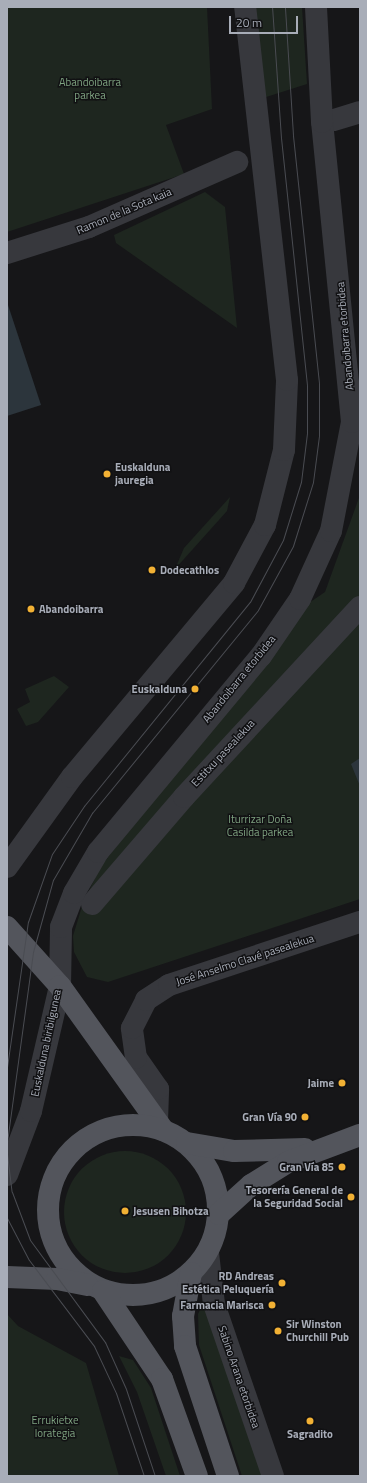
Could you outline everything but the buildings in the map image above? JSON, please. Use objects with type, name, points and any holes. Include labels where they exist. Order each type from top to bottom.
[{"type":"main road","name":"Euskalduna biribilgunea","points":[[7,926],[29,947],[60,986]]},
{"type":"main road","points":[[7,1276],[57,1279],[126,1296],[150,1295],[172,1287],[191,1273],[208,1253],[219,1214],[211,1175],[187,1143],[160,1126],[60,986]]},
{"type":"main road","points":[[160,1126],[138,1124],[112,1127],[89,1137],[69,1153],[55,1175],[48,1199],[52,1238],[71,1270],[98,1289],[162,1379],[197,1476]]},
{"type":"main road","points":[[219,1214],[274,1171],[328,1146],[360,1135]]},
{"type":"main road","points":[[187,1143],[234,1151],[281,1152],[328,1146]]},
{"type":"main road","points":[[191,1273],[183,1316],[185,1346],[228,1476]]},
{"type":"street","points":[[7,867],[72,776],[234,583],[265,525],[284,450],[287,380],[245,7]]},
{"type":"street","name":"Abandoibarra etorbidea","points":[[60,986],[62,927],[74,893],[98,852],[260,656],[300,599],[331,531],[352,422],[322,122],[316,7]]},
{"type":"street","points":[[334,120],[360,112]]},
{"type":"street","name":"Ramon de la Sota kaia","points":[[7,252],[89,228],[238,162]]},
{"type":"street","name":"Estitxu pasealekua","points":[[92,904],[187,792],[360,607]]},
{"type":"street","name":"José Anselmo Clavé pasealekua","points":[[160,1126],[158,1089],[136,1058],[132,1028],[146,1000],[169,985],[360,922]]},
{"type":"street","name":"Euskalduna biribilgunea","points":[[7,1175],[31,1111],[60,986]]},
{"type":"street","name":"Sabino Arana etorbidea","points":[[208,1253],[214,1304],[273,1476]]},
{"type":"green space","name":"Abandoibarra parkea","points":[[7,7],[207,7],[212,109],[166,125],[184,174],[7,232]]},
{"type":"green space","points":[[253,7],[302,7],[307,84],[263,98]]},
{"type":"green space","points":[[205,192],[225,207],[237,328],[116,243],[114,235]]},
{"type":"green space","name":"Iturrizar Doña Casilda parkea","points":[[360,495],[360,899],[108,982],[87,977],[74,952],[73,936],[83,903],[101,866],[306,605],[325,592]]},
{"type":"green space","points":[[230,497],[227,511],[175,569],[184,548]]},
{"type":"green space","points":[[54,676],[69,687],[38,722],[26,726],[17,709],[30,702],[25,689]]},
{"type":"green space","points":[[125,1151],[148,1155],[159,1161],[168,1169],[176,1178],[182,1189],[186,1212],[182,1235],[176,1246],[168,1255],[159,1263],[148,1269],[125,1273],[102,1269],[91,1263],[82,1255],[74,1246],[68,1235],[64,1212],[68,1189],[74,1178],[82,1169],[91,1161],[102,1155]]},
{"type":"green space","points":[[207,1295],[262,1476],[242,1476],[199,1345],[198,1314]]},
{"type":"green space","name":"Errukietxe lorategia","points":[[7,1314],[18,1326],[86,1363],[119,1476],[7,1476]]},
{"type":"green space","points":[[119,1356],[133,1360],[151,1388],[180,1476],[166,1476],[137,1392]]},
{"type":"shaded area","points":[[7,302],[41,405],[7,416]]},
{"type":"shaded area","points":[[360,758],[360,786],[351,764]]},
{"type":"tram line","points":[[7,1067],[28,922],[52,854],[84,806],[250,602],[283,540],[301,482],[307,433],[307,385],[281,138],[272,7]]},
{"type":"tram line","points":[[7,1142],[33,952],[53,880],[92,813],[258,610],[293,546],[313,482],[319,436],[319,383],[293,135],[285,7]]},
{"type":"tram line","points":[[7,1154],[12,1192],[30,1240],[105,1342],[126,1389],[155,1476]]},
{"type":"tram line","points":[[7,1218],[29,1260],[94,1346],[116,1393],[144,1476]]},
{"type":"place","name":"Euskalduna jauregia","points":[[107,474]]},
{"type":"place","name":"Dodecathlos","points":[[152,570]]},
{"type":"place","name":"Abandoibarra","points":[[31,609]]},
{"type":"place","name":"Euskalduna","points":[[195,689]]},
{"type":"place","name":"Jaime","points":[[342,1083]]},
{"type":"place","name":"Gran Vía 90","points":[[305,1117]]},
{"type":"place","name":"Gran Vía 85","points":[[342,1167]]},
{"type":"place","name":"Tesorería General de la Seguridad Social","points":[[351,1197]]},
{"type":"place","name":"Jesusen Bihotza","points":[[125,1211]]},
{"type":"place","name":"RD Andreas Estética Peluquería","points":[[282,1283]]},
{"type":"place","name":"Farmacia Marisca","points":[[272,1305]]},
{"type":"place","name":"Sir Winston Churchill Pub","points":[[278,1331]]},
{"type":"place","name":"Sagradito","points":[[310,1421]]}]
